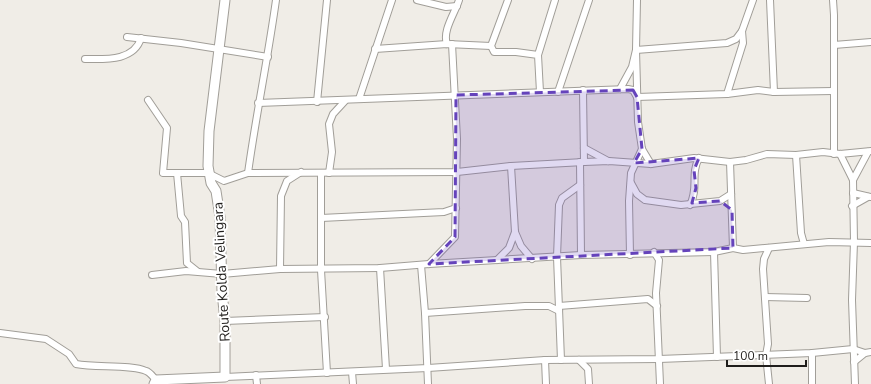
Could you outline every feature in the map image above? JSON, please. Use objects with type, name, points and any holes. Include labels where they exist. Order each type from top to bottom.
[{"type":"main road","name":"Route Kolda Velingara","points":[[225,0],[209,131],[208,173],[216,191],[218,206],[225,321],[225,377]]},
{"type":"main road","points":[[155,382],[205,381],[225,377]]},
{"type":"street","points":[[248,172],[258,103],[268,57],[276,0]]},
{"type":"street","points":[[317,102],[327,0]]},
{"type":"street","points":[[359,99],[392,0]]},
{"type":"street","points":[[416,0],[446,6],[458,3]]},
{"type":"street","points":[[508,0],[491,46],[494,52],[516,52],[538,55]]},
{"type":"street","points":[[540,92],[538,55],[555,0]]},
{"type":"street","points":[[558,92],[589,0]]},
{"type":"street","points":[[637,0],[637,97],[642,149],[651,164]]},
{"type":"street","points":[[636,50],[727,43],[736,39],[742,31],[753,0]]},
{"type":"street","points":[[770,0],[774,92]]},
{"type":"street","points":[[833,0],[833,91],[837,154],[853,180]]},
{"type":"street","points":[[429,264],[455,237],[457,172],[456,95],[450,44],[445,39],[458,3]]},
{"type":"street","points":[[446,6],[454,14]]},
{"type":"street","points":[[727,94],[742,43],[742,31]]},
{"type":"street","points":[[127,37],[181,43],[268,57]]},
{"type":"street","points":[[85,59],[111,60],[120,57],[139,43],[141,38]]},
{"type":"street","points":[[736,39],[742,43]]},
{"type":"street","points":[[834,45],[871,42]]},
{"type":"street","points":[[375,49],[450,44],[491,46]]},
{"type":"street","points":[[620,89],[632,68],[636,50]]},
{"type":"street","points":[[258,103],[345,101],[359,99],[620,89],[633,90],[637,97]]},
{"type":"street","points":[[581,256],[580,185],[584,148],[583,90]]},
{"type":"street","points":[[637,97],[727,94],[758,90],[774,92],[833,91]]},
{"type":"street","points":[[148,100],[167,128],[163,173],[208,173],[224,181],[248,172],[457,172],[511,166],[582,162],[609,161],[634,164],[651,164],[680,159],[699,158],[730,162],[746,160],[767,154],[796,155],[823,152],[837,154],[870,152]]},
{"type":"street","points":[[329,173],[332,152],[329,124],[333,114],[345,101]]},
{"type":"street","points":[[584,148],[609,161]]},
{"type":"street","points":[[630,255],[629,201],[631,183],[634,164],[642,149]]},
{"type":"street","points":[[855,384],[852,300],[854,242],[852,206],[853,180],[870,152]]},
{"type":"street","points":[[796,155],[801,233],[804,244]]},
{"type":"street","points":[[690,205],[696,188],[694,170],[699,158]]},
{"type":"street","points":[[730,162],[733,248]]},
{"type":"street","points":[[511,166],[515,232],[521,246],[532,259]]},
{"type":"street","points":[[280,269],[281,196],[287,181],[301,172]]},
{"type":"street","points":[[177,173],[181,216],[185,222],[187,263],[197,271]]},
{"type":"street","points":[[321,173],[321,270],[325,317],[327,373]]},
{"type":"street","points":[[631,183],[638,194],[645,200],[690,205],[699,202],[720,201],[731,194]]},
{"type":"street","points":[[561,360],[558,257],[560,201],[580,185]]},
{"type":"street","points":[[853,193],[870,197]]},
{"type":"street","points":[[694,196],[699,202]]},
{"type":"street","points":[[852,206],[870,197]]},
{"type":"street","points":[[720,201],[732,210]]},
{"type":"street","points":[[321,218],[444,212],[456,208]]},
{"type":"street","points":[[444,212],[455,218]]},
{"type":"street","points":[[497,260],[508,248],[515,232]]},
{"type":"street","points":[[794,244],[801,233]]},
{"type":"street","points":[[152,275],[197,271],[222,274],[280,269],[321,270],[380,268],[497,260],[630,255],[654,252],[714,252],[733,248],[769,248],[794,244],[829,242],[871,243]]},
{"type":"street","points":[[769,248],[764,259],[763,269],[768,344],[766,355],[769,384]]},
{"type":"street","points":[[654,252],[658,260],[656,293],[660,384]]},
{"type":"street","points":[[714,252],[717,357]]},
{"type":"street","points":[[421,265],[425,312],[428,384]]},
{"type":"street","points":[[380,268],[386,369]]},
{"type":"street","points":[[425,312],[525,306],[559,306],[648,299],[656,293]]},
{"type":"street","points":[[765,297],[807,298]]},
{"type":"street","points":[[648,299],[657,306]]},
{"type":"street","points":[[549,306],[559,306]]},
{"type":"street","points":[[225,321],[325,317]]},
{"type":"street","points":[[0,333],[46,339],[69,354],[76,364],[147,371],[155,382]]},
{"type":"street","points":[[225,377],[428,368],[545,360],[717,357],[812,353],[853,349],[868,352]]},
{"type":"street","points":[[854,362],[868,352]]},
{"type":"street","points":[[812,353],[812,384]]},
{"type":"street","points":[[545,360],[546,384]]},
{"type":"street","points":[[579,360],[588,369],[589,384]]},
{"type":"street","points":[[352,372],[353,384]]},
{"type":"street","points":[[256,375],[257,384]]},
{"type":"highlighted area","points":[[633,90],[637,97],[642,149],[634,163],[699,158],[694,170],[696,188],[692,203],[720,201],[732,210],[733,248],[429,264],[455,237],[456,95]]}]
